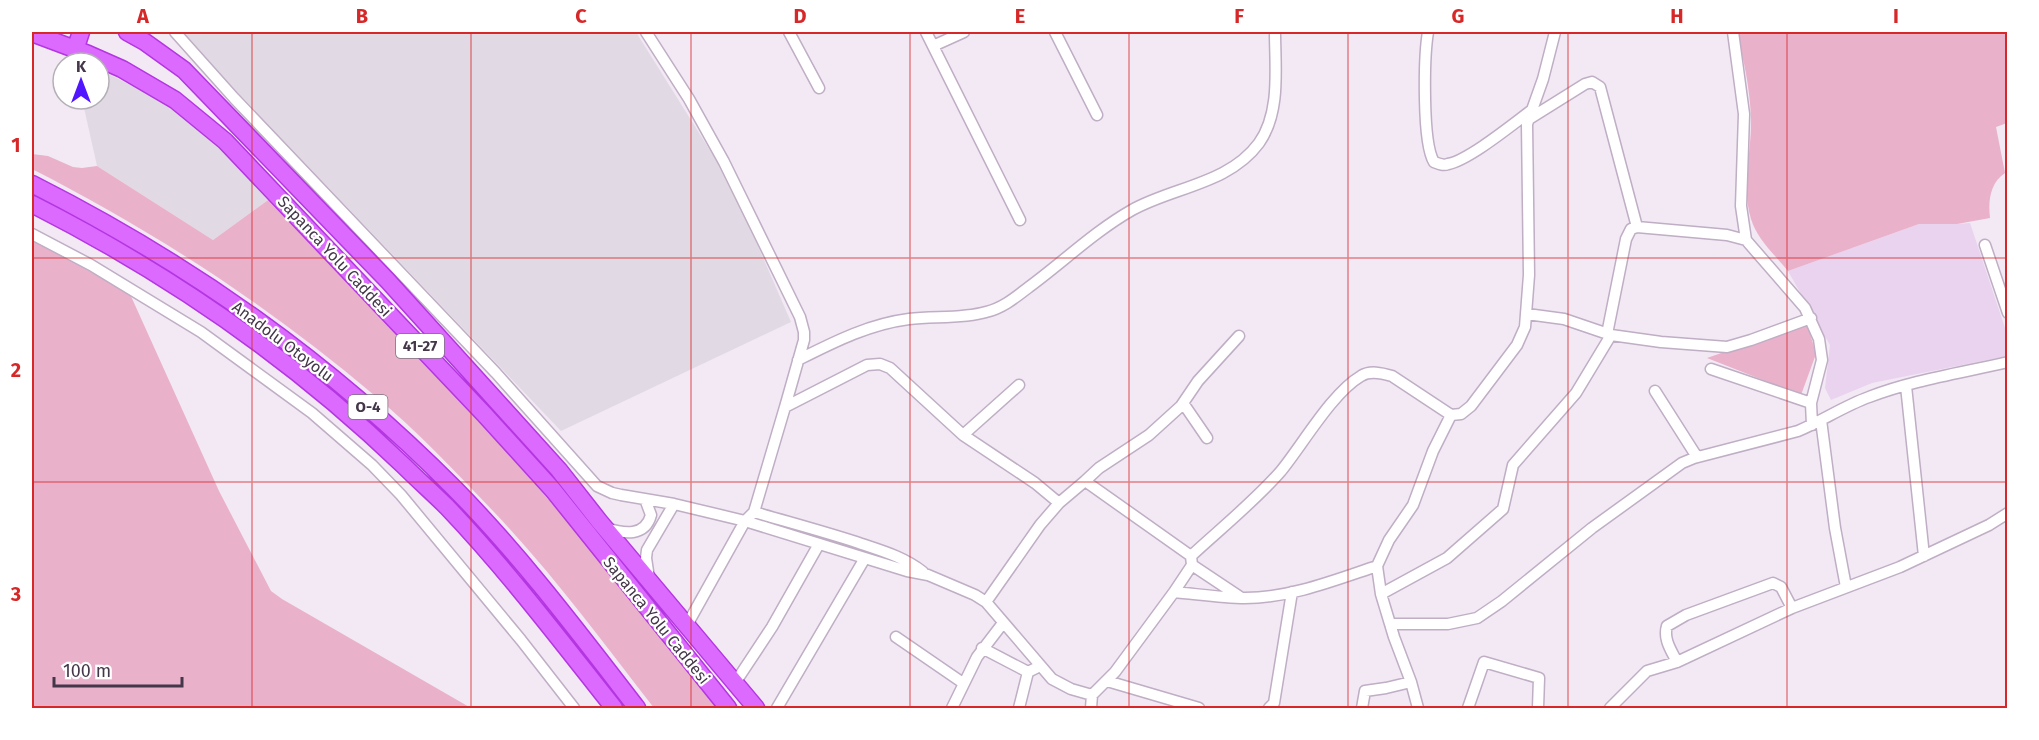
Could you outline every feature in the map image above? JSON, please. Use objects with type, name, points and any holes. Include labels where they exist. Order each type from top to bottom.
[{"type":"highway","points":[[75,50],[81,32]]},
{"type":"highway","name":"Sapanca Yolu Caddesi","points":[[127,32],[184,70],[388,281],[559,470],[756,708]]},
{"type":"highway","name":"Sapanca Yolu Caddesi","points":[[32,33],[50,36],[75,50],[122,69],[175,100],[225,141],[553,490],[728,708]]},
{"type":"highway","name":"Anadolu Otoyolu","points":[[32,184],[132,237],[182,268],[256,318],[376,413],[456,490],[543,586],[637,708]]},
{"type":"highway","name":"Anadolu Otoyolu","points":[[32,204],[76,226],[170,282],[247,334],[367,430],[445,506],[490,554],[528,598],[614,708]]},
{"type":"street","points":[[175,32],[234,98],[496,373],[590,480],[612,493],[745,520],[865,558],[928,575],[975,595],[986,602],[1058,684],[1092,695]]},
{"type":"street","points":[[646,32],[689,99],[724,162],[800,317],[804,332],[754,512],[745,520],[687,625]]},
{"type":"street","points":[[789,32],[819,88]]},
{"type":"street","points":[[926,32],[1020,220]]},
{"type":"street","points":[[933,46],[964,32]]},
{"type":"street","points":[[1055,32],[1097,115]]},
{"type":"street","points":[[798,360],[840,339],[882,324],[924,317],[985,313],[999,308],[1051,271],[1110,224],[1131,211],[1170,192],[1216,176],[1233,166],[1259,143],[1270,115],[1275,72],[1275,32]]},
{"type":"street","points":[[1428,32],[1425,76],[1428,143],[1434,162],[1446,165],[1455,162],[1531,114],[1592,82],[1600,87],[1637,227]]},
{"type":"street","points":[[1090,708],[1092,695],[1107,681],[1174,592],[1191,560],[1270,482],[1335,401],[1360,376],[1373,372],[1392,376],[1451,416],[1461,414],[1475,401],[1522,336],[1527,314],[1529,275],[1527,124],[1543,79],[1555,32]]},
{"type":"street","points":[[1733,32],[1744,114],[1741,206],[1746,240],[1791,291],[1811,318],[1822,352],[1811,403],[1817,423],[1846,587]]},
{"type":"street","points":[[1382,594],[1447,558],[1503,509],[1513,465],[1588,377],[1609,335],[1626,239],[1631,228],[1727,235],[1746,240]]},
{"type":"street","points":[[32,234],[91,265],[201,332],[270,380],[372,465],[401,495],[574,708]]},
{"type":"street","points":[[1985,245],[2007,313]]},
{"type":"street","points":[[1527,314],[1564,319],[1609,335],[1727,347],[1811,318]]},
{"type":"street","points":[[986,602],[1040,525],[1059,503],[1099,468],[1149,435],[1183,403],[1198,381],[1239,336]]},
{"type":"street","points":[[1390,624],[1448,624],[1477,618],[1502,601],[1610,514],[1682,464],[1698,457],[1798,431],[1862,399],[2007,362]]},
{"type":"street","points":[[785,407],[867,365],[880,364],[890,368],[963,435],[1035,483],[1059,503]]},
{"type":"street","points":[[1711,369],[1811,403]]},
{"type":"street","points":[[963,435],[1019,385]]},
{"type":"street","points":[[1906,386],[1924,556]]},
{"type":"street","points":[[1655,391],[1698,457]]},
{"type":"street","points":[[1183,403],[1207,438]]},
{"type":"street","points":[[1418,708],[1390,624],[1377,566],[1389,540],[1416,499],[1433,451],[1451,416]]},
{"type":"street","points":[[1085,481],[1243,598]]},
{"type":"street","points":[[605,527],[624,533],[633,533],[642,529],[650,521],[651,514],[645,500]]},
{"type":"street","points":[[649,579],[647,550],[674,504]]},
{"type":"street","points":[[754,512],[885,552],[915,566],[928,575]]},
{"type":"street","points":[[1610,708],[1642,675],[1655,668],[1677,662],[1791,608],[1900,567],[1989,525],[2007,513]]},
{"type":"street","points":[[735,683],[772,627],[819,544]]},
{"type":"street","points":[[777,708],[865,558]]},
{"type":"street","points":[[1174,592],[1243,598],[1292,592],[1377,566]]},
{"type":"street","points":[[1677,662],[1665,638],[1665,633],[1667,626],[1686,615],[1773,583],[1781,587],[1791,608]]},
{"type":"street","points":[[1269,708],[1273,706],[1276,698],[1292,592]]},
{"type":"street","points":[[952,708],[982,648],[1003,623]]},
{"type":"street","points":[[896,637],[963,683]]},
{"type":"street","points":[[982,648],[1028,672]]},
{"type":"street","points":[[1468,708],[1484,662],[1539,678],[1538,708]]},
{"type":"street","points":[[1019,708],[1028,672],[1040,666]]},
{"type":"street","points":[[1107,681],[1199,708]]},
{"type":"street","points":[[1362,708],[1365,691],[1411,682]]},
{"type":"shaded area","points":[[180,32],[636,32],[731,184],[791,322],[561,431]]},
{"type":"shaded area","points":[[1736,32],[2007,32],[2007,123],[1996,127],[2005,173],[1996,182],[1991,193],[1990,218],[1957,224],[1919,224],[1788,271],[1757,233],[1748,207],[1750,107],[1742,52]]},
{"type":"shaded area","points":[[111,75],[156,98],[194,123],[223,148],[271,198],[213,240],[97,166],[85,111],[111,111]]},
{"type":"shaded area","points":[[32,154],[48,156],[73,167],[97,166],[213,240],[271,198],[501,446],[557,510],[665,640],[716,708],[654,708],[577,608],[515,535],[451,467],[390,409],[334,362],[209,272],[122,218],[32,169]]},
{"type":"shaded area","points":[[1970,223],[2007,334],[2007,356],[1872,383],[1831,400],[1825,388],[1830,345],[1788,271],[1919,224]]},
{"type":"shaded area","points":[[32,239],[130,294],[219,491],[271,591],[471,708],[32,708]]},
{"type":"shaded area","points":[[1807,323],[1816,354],[1801,395],[1707,358]]}]
